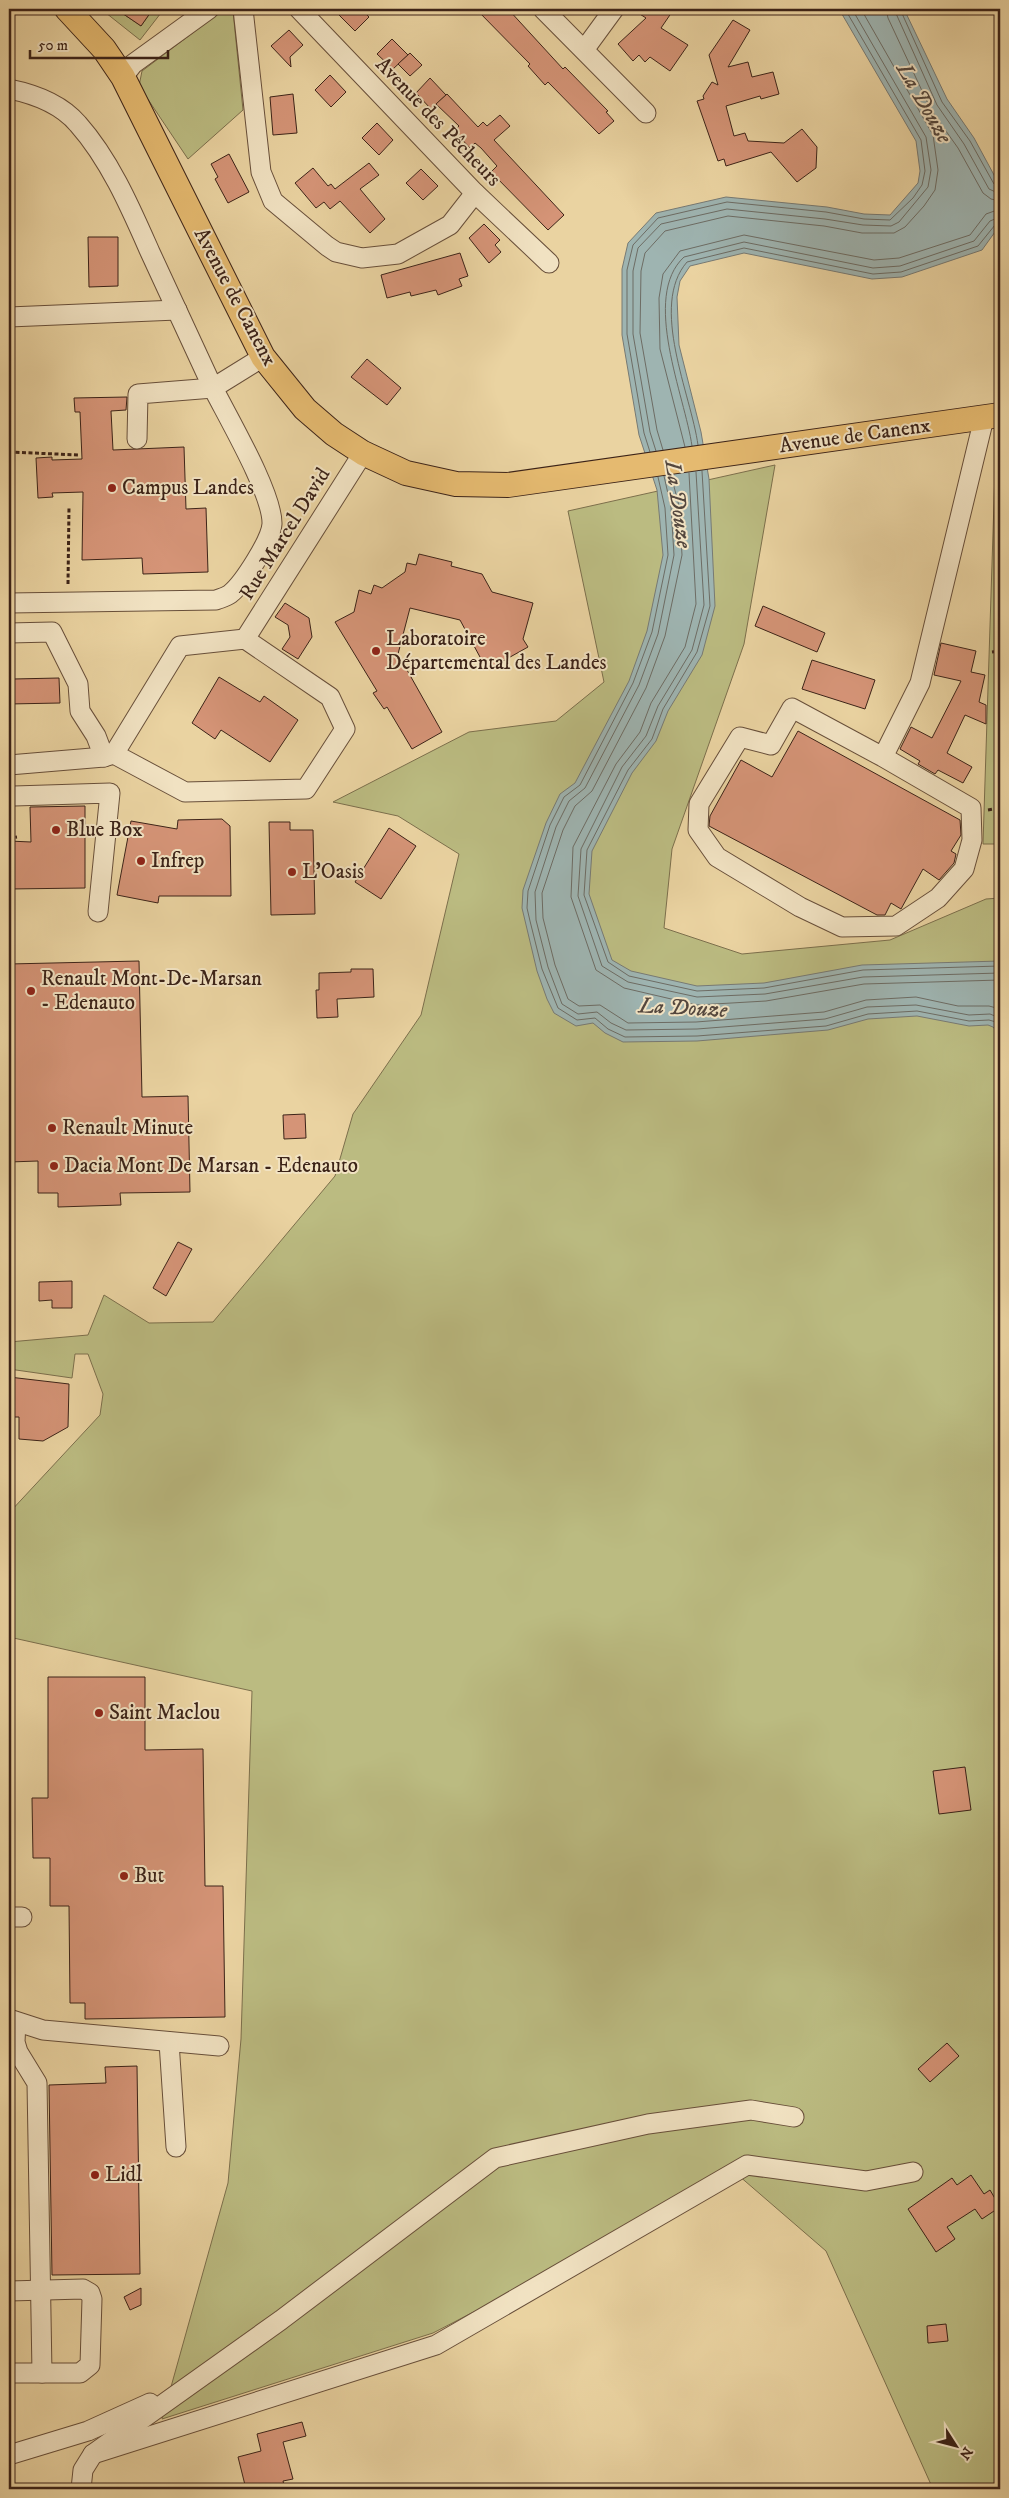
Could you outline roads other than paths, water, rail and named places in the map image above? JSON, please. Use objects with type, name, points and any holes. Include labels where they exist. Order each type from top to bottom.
[{"type":"main road","name":"Avenue de Canenx","points":[[67,9],[104,49],[123,76],[263,357],[305,409],[334,434],[363,453],[406,473],[456,484],[508,484],[992,416]]},
{"type":"street","points":[[123,76],[133,64],[209,9]]},
{"type":"street","points":[[243,9],[261,172],[273,201],[327,246],[336,252],[362,258],[398,254],[450,225],[475,193]]},
{"type":"street","name":"Avenue des Pêcheurs","points":[[299,9],[475,193],[549,263]]},
{"type":"street","points":[[543,9],[646,113]]},
{"type":"street","points":[[584,50],[614,9]]},
{"type":"street","points":[[9,90],[41,98],[64,110],[91,139],[132,212],[272,511],[270,536],[240,583],[229,594],[216,600],[9,603]]},
{"type":"street","points":[[9,317],[177,310]]},
{"type":"street","points":[[137,439],[138,394],[213,388],[263,357]]},
{"type":"street","points":[[883,757],[920,684],[992,416]]},
{"type":"street","name":"Rue Marcel David","points":[[245,639],[363,453]]},
{"type":"street","points":[[9,633],[52,632],[78,684],[80,711],[109,756]]},
{"type":"street","points":[[11,765],[109,756],[185,792],[306,789],[344,729],[330,697],[245,639],[180,646],[109,756]]},
{"type":"street","points":[[792,708],[883,757],[971,808],[972,840],[964,869],[938,898],[896,926],[842,927],[808,911],[717,857],[698,830],[699,804],[740,737],[771,745],[792,708]]},
{"type":"street","points":[[14,796],[110,793],[98,912]]},
{"type":"street","points":[[42,2373],[37,2083],[18,2052],[11,2022],[43,2030],[219,2046]]},
{"type":"street","points":[[169,2042],[176,2148]]},
{"type":"street","points":[[81,2489],[83,2470],[93,2454],[281,2320],[495,2158],[648,2124],[751,2110],[794,2117]]},
{"type":"street","points":[[93,2454],[436,2345],[747,2165],[866,2180],[913,2172]]},
{"type":"street","points":[[9,2291],[82,2289],[90,2293],[92,2299],[90,2365],[80,2373],[9,2373]]},
{"type":"street","points":[[9,2455],[88,2431],[191,2384]]},
{"type":"water","name":"La Douze","points":[[839,9],[904,9],[947,99],[974,138],[1000,186],[1000,225],[982,250],[902,277],[872,279],[744,253],[690,266],[680,281],[677,297],[679,345],[701,432],[709,479],[715,606],[702,655],[668,711],[656,741],[632,773],[592,851],[589,894],[612,960],[631,971],[697,986],[764,983],[862,965],[1000,961],[1000,1035],[993,1027],[988,1025],[969,1026],[917,1016],[868,1019],[828,1030],[697,1041],[623,1042],[605,1033],[593,1023],[576,1026],[554,1013],[537,971],[522,908],[523,890],[546,823],[560,794],[575,783],[629,681],[647,631],[663,555],[657,490],[639,435],[622,335],[622,269],[628,243],[656,213],[726,197],[827,207],[864,214],[890,215],[918,183],[920,171],[916,141]]},
{"type":"place","name":"Campus Landes","points":[[112,488]]},
{"type":"place","name":"Laboratoire Départemental des Landes","points":[[376,651]]},
{"type":"place","name":"Blue Box","points":[[56,830]]},
{"type":"place","name":"Infrep","points":[[141,861]]},
{"type":"place","name":"L'Oasis","points":[[292,872]]},
{"type":"place","name":"Renault Mont-De-Marsan - Edenauto","points":[[31,991]]},
{"type":"place","name":"Renault Minute","points":[[52,1128]]},
{"type":"place","name":"Dacia Mont De Marsan - Edenauto","points":[[54,1166]]},
{"type":"place","name":"Saint Maclou","points":[[99,1713]]},
{"type":"place","name":"But","points":[[124,1876]]},
{"type":"place","name":"Lidl","points":[[95,2175]]}]
